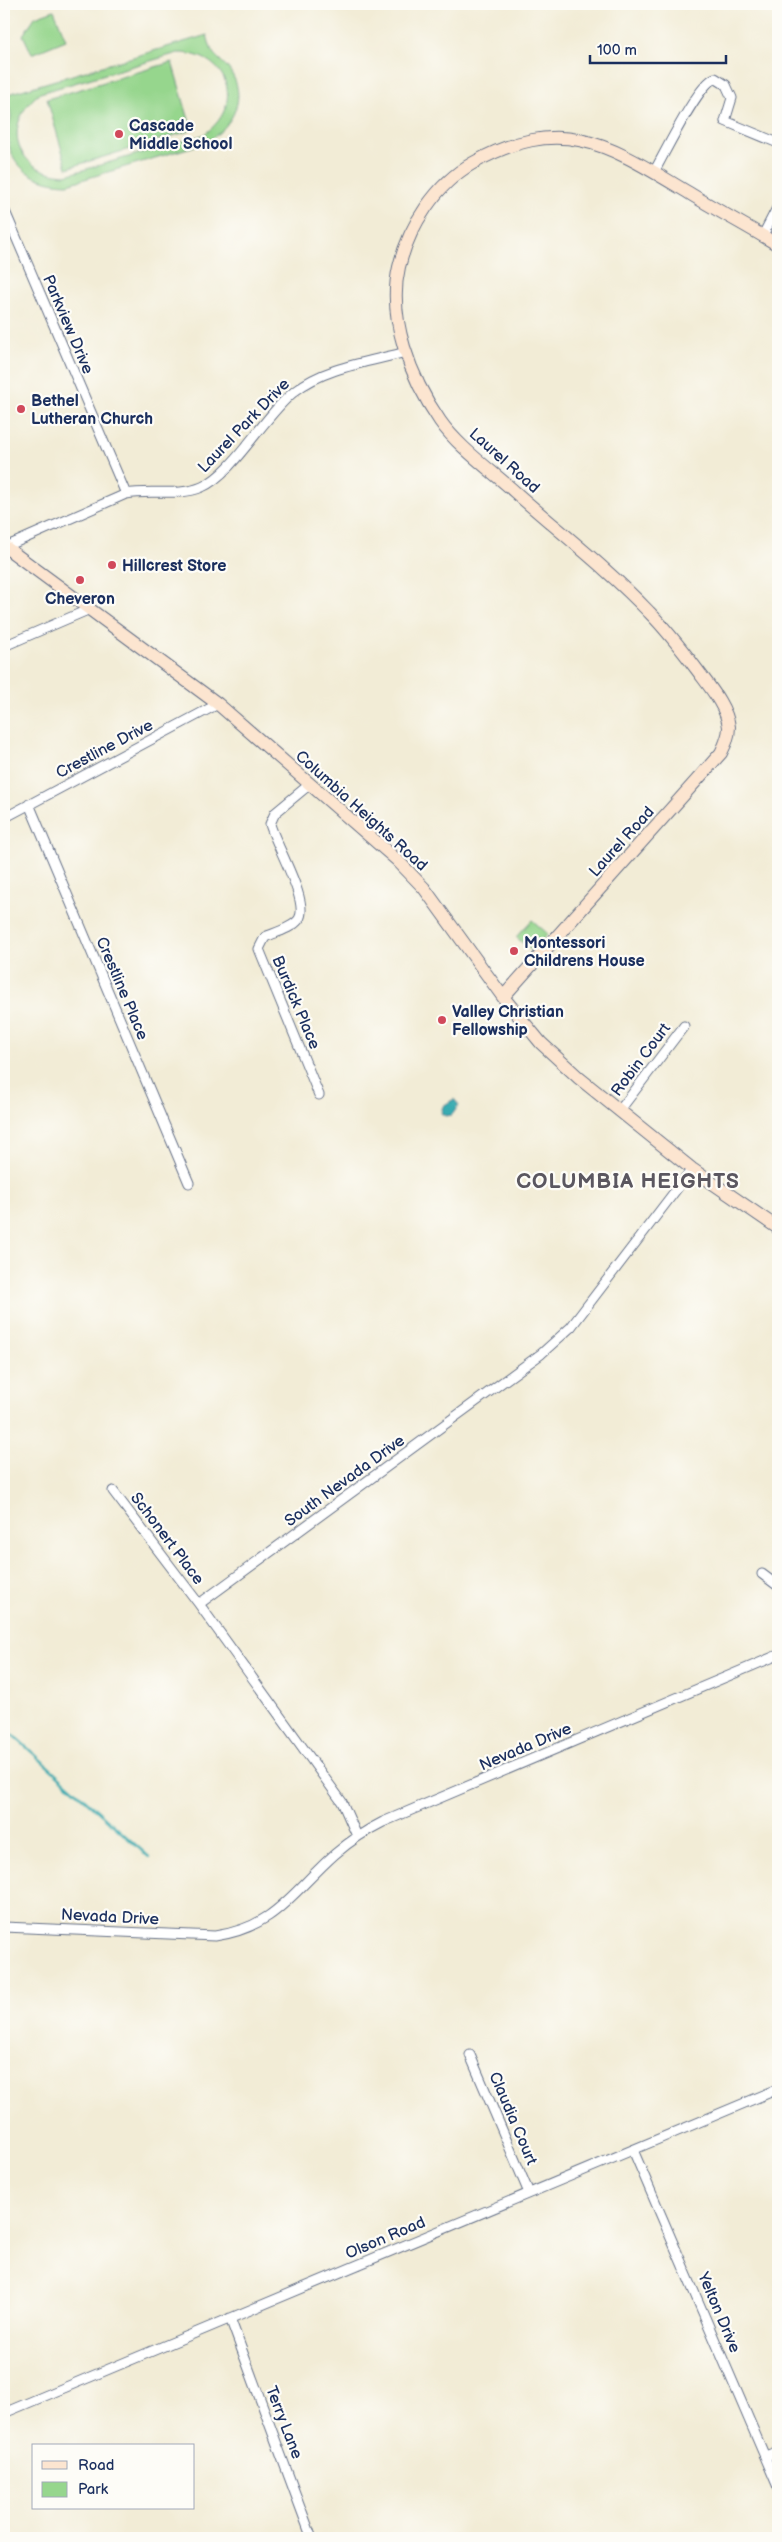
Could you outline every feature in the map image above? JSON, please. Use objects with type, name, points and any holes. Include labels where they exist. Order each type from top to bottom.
[{"type":"street","points":[[654,172],[690,106],[709,80],[715,78],[726,84],[732,98],[725,121],[778,143]]},
{"type":"street","name":"Laurel Road","points":[[503,997],[721,753],[727,740],[729,727],[724,710],[704,679],[650,612],[471,452],[441,422],[422,389],[406,352],[396,297],[398,273],[404,250],[419,218],[441,188],[463,169],[497,150],[538,139],[568,138],[591,142],[621,153],[778,245]]},
{"type":"street","points":[[763,235],[778,206]]},
{"type":"street","name":"Parkview Drive","points":[[4,209],[126,494]]},
{"type":"street","name":"Laurel Park Drive","points":[[126,494],[141,491],[192,490],[204,486],[231,462],[293,392],[309,381],[327,373],[406,352]]},
{"type":"street","points":[[4,546],[126,494]]},
{"type":"street","name":"Columbia Heights Road","points":[[4,546],[218,704],[397,860],[424,888],[503,997],[541,1043],[579,1078],[692,1169],[778,1228]]},
{"type":"street","points":[[4,646],[90,609]]},
{"type":"street","name":"Crestline Drive","points":[[4,818],[218,704]]},
{"type":"street","name":"Burdick Place","points":[[310,784],[275,813],[270,824],[298,894],[301,913],[294,924],[265,937],[259,949],[319,1095]]},
{"type":"street","name":"Crestline Place","points":[[29,804],[189,1183]]},
{"type":"street","name":"Robin Court","points":[[620,1110],[684,1026]]},
{"type":"street","name":"South Nevada Drive","points":[[199,1604],[541,1354],[571,1327],[692,1169]]},
{"type":"street","name":"Schonert Place","points":[[113,1491],[199,1604]]},
{"type":"street","points":[[762,1574],[778,1586]]},
{"type":"street","points":[[199,1604],[342,1802],[357,1836]]},
{"type":"street","name":"Nevada Drive","points":[[4,1927],[215,1936],[234,1933],[258,1924],[278,1910],[335,1854],[357,1836],[383,1822],[778,1655]]},
{"type":"street","name":"Claudia Court","points":[[470,2055],[529,2193]]},
{"type":"street","name":"Olson Road","points":[[4,2412],[778,2089]]},
{"type":"street","name":"Yelton Drive","points":[[634,2150],[778,2487]]},
{"type":"street","name":"Terry Lane","points":[[230,2318],[312,2536]]},
{"type":"street","points":[[766,2456],[778,2451]]},
{"type":"green space","points":[[54,10],[66,40],[32,54],[23,35],[35,17]]},
{"type":"green space","points":[[207,35],[213,52],[232,74],[238,95],[234,114],[222,130],[205,143],[68,184],[46,181],[26,172],[19,165],[9,145],[8,131],[11,114],[5,95]],"holes":[[[178,53],[195,55],[209,62],[220,71],[226,83],[227,96],[224,110],[216,123],[203,135],[66,175],[49,172],[35,166],[25,156],[19,145],[17,132],[20,119],[28,105],[40,93]]]},
{"type":"green space","points":[[172,62],[192,130],[67,168],[47,99]]},
{"type":"green space","points":[[532,920],[548,934],[532,951],[516,937]]},
{"type":"water","points":[[454,1099],[459,1105],[452,1115],[445,1116],[441,1113],[443,1106]]},
{"type":"waterway","points":[[4,1727],[149,1857]]},
{"type":"place","name":"Cascade Middle School","points":[[119,134]]},
{"type":"place","name":"Bethel Lutheran Church","points":[[21,409]]},
{"type":"place","name":"Hillcrest Store","points":[[112,565]]},
{"type":"place","name":"Cheveron","points":[[80,580]]},
{"type":"place","name":"Montessori Childrens House","points":[[514,951]]},
{"type":"place","name":"Valley Christian Fellowship","points":[[442,1020]]},
{"type":"district","name":"COLUMBIA HEIGHTS","points":[[628,1181]]}]
